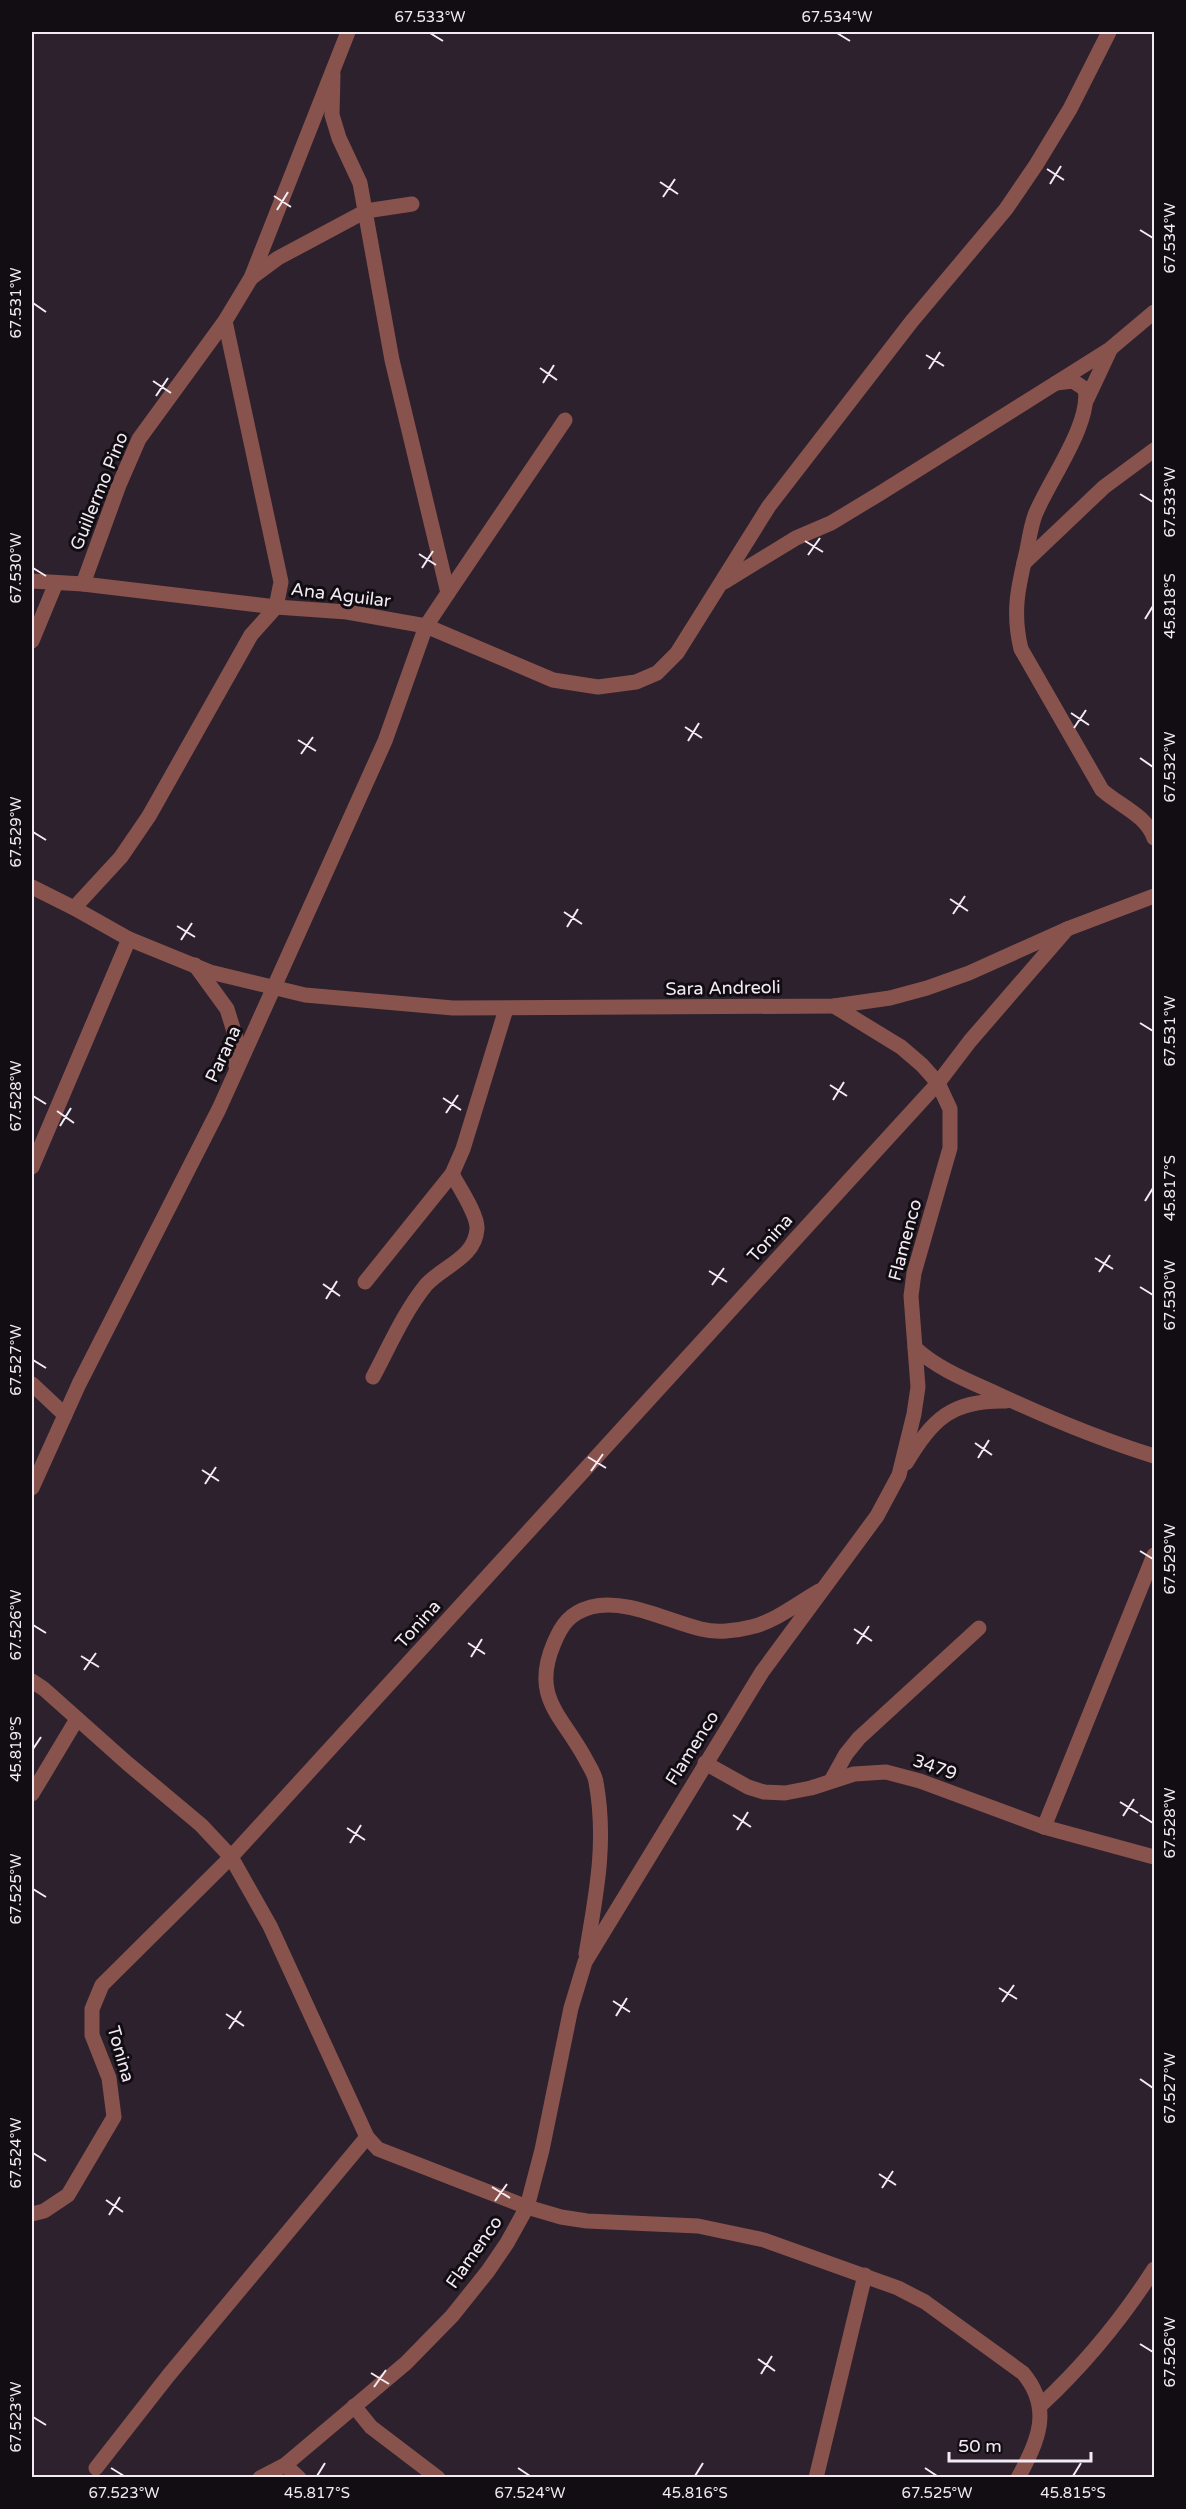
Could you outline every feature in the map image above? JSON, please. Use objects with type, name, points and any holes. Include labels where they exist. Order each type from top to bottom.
[{"type":"street","name":"Guillermo Pino","points":[[83,584],[119,485],[139,439],[225,321],[251,278],[348,32]]},
{"type":"street","points":[[719,585],[769,506],[912,321],[1006,209],[1070,109],[1109,32]]},
{"type":"street","points":[[333,74],[332,115],[339,138],[360,183],[392,360],[448,594]]},
{"type":"street","points":[[251,278],[278,258],[366,211],[412,204]]},
{"type":"street","points":[[719,585],[796,538],[831,523],[879,494],[1110,349],[1155,312]]},
{"type":"street","points":[[75,908],[121,857],[149,816],[251,635],[276,607],[281,582],[225,321]]},
{"type":"street","points":[[1110,349],[1087,399],[1083,417],[1035,515],[1016,596],[1015,625],[1020,649],[1102,790],[1117,804],[1150,826],[1155,838]]},
{"type":"street","points":[[1056,383],[1073,381],[1085,389],[1087,399]]},
{"type":"street","name":"Parana","points":[[32,1488],[65,1415],[237,1071],[385,741],[426,626],[565,420]]},
{"type":"street","points":[[1024,562],[1104,487],[1155,450]]},
{"type":"street","name":"Ana Aguilar","points":[[32,581],[83,584],[276,607],[347,612],[426,626],[553,680],[598,687],[636,682],[657,673],[676,653],[719,585]]},
{"type":"street","points":[[32,641],[56,583]]},
{"type":"street","name":"Sara Andreoli","points":[[32,887],[75,908],[129,939],[210,972],[274,989],[305,995],[442,1007],[506,1008],[834,1006],[890,998],[969,973],[1067,929],[1155,896]]},
{"type":"street","name":"Tonina","points":[[32,2214],[44,2211],[68,2195],[114,2117],[109,2078],[92,2035],[92,2009],[102,1985],[231,1857],[938,1083],[970,1041],[1067,929]]},
{"type":"street","points":[[32,1167],[129,939]]},
{"type":"street","points":[[195,964],[227,1009],[236,1038],[237,1071]]},
{"type":"street","name":"Flamenco","points":[[260,2478],[285,2465],[406,2363],[452,2316],[489,2271],[527,2207],[542,2150],[571,2008],[585,1962],[762,1672],[877,1516],[899,1475],[918,1388],[911,1296],[914,1273],[933,1214],[950,1148],[950,1109],[938,1083],[901,1047],[834,1006]]},
{"type":"street","points":[[365,1282],[452,1174],[463,1149],[506,1008]]},
{"type":"street","points":[[373,1377],[409,1311],[427,1285],[464,1256],[473,1244],[477,1227],[452,1174]]},
{"type":"street","points":[[915,1348],[943,1369],[1012,1401],[1124,1447],[1155,1456]]},
{"type":"street","points":[[32,1384],[65,1415]]},
{"type":"street","points":[[899,1475],[925,1432],[952,1410],[983,1401],[1012,1401]]},
{"type":"street","points":[[1044,1827],[1155,1555]]},
{"type":"street","points":[[585,1962],[601,1864],[602,1835],[596,1779],[551,1704],[544,1684],[546,1662],[562,1624],[573,1614],[593,1606],[634,1607],[703,1630],[733,1630],[754,1627],[824,1588]]},
{"type":"street","points":[[831,1781],[846,1754],[859,1738],[979,1628]]},
{"type":"street","points":[[32,1681],[201,1825],[231,1857],[270,1926],[367,2137],[378,2150],[478,2186],[527,2207],[561,2217],[587,2221],[698,2226],[753,2237],[865,2275],[925,2302],[1023,2373],[1034,2386],[1041,2405],[1038,2435],[1018,2478]]},
{"type":"street","points":[[32,1794],[77,1719]]},
{"type":"street","name":"3479","points":[[705,1763],[748,1787],[764,1792],[785,1793],[854,1774],[886,1772],[920,1781],[1044,1827],[1155,1857]]},
{"type":"street","points":[[96,2468],[168,2376],[367,2137]]},
{"type":"street","points":[[1041,2405],[1064,2384],[1128,2310],[1155,2270]]},
{"type":"street","points":[[816,2478],[865,2275]]},
{"type":"street","points":[[354,2406],[372,2427],[438,2478]]},
{"type":"street","points":[[285,2465],[299,2478]]}]
